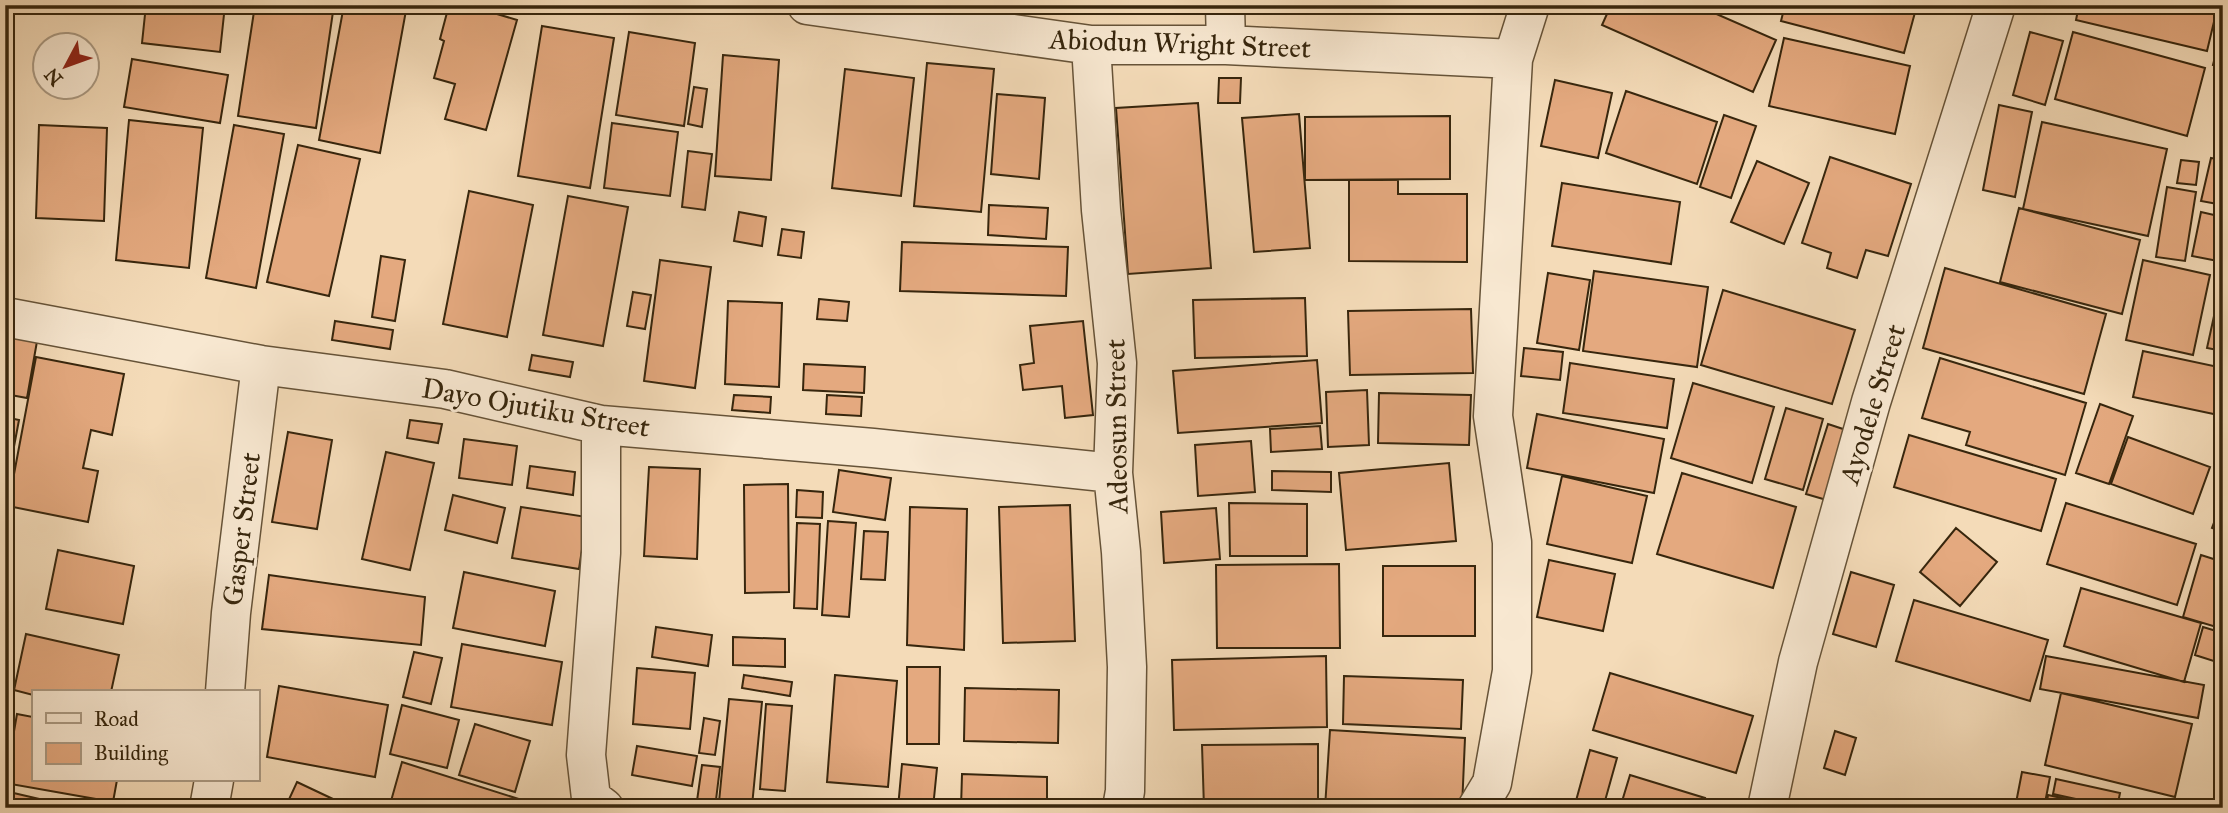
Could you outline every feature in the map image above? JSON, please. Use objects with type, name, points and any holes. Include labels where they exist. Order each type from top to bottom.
[{"type":"street","name":"Abiodun Wright Street","points":[[807,5],[1091,45],[1226,45],[1513,59]]},
{"type":"street","points":[[1225,5],[1226,45]]},
{"type":"street","points":[[1478,808],[1492,783],[1512,671],[1512,542],[1493,416],[1513,59],[1530,5]]},
{"type":"street","name":"Ayodele Street","points":[[1767,808],[1798,663],[1871,402],[1996,5]]},
{"type":"street","name":"Adeosun Street","points":[[1091,45],[1101,210],[1117,363],[1113,473],[1121,552],[1127,667],[1125,791],[1122,808]]},
{"type":"street","name":"Dayo Ojutiku Street","points":[[5,317],[261,365],[445,389],[601,425],[873,448],[1113,473]]},
{"type":"street","name":"Gasper Street","points":[[225,690],[230,613],[261,365]]},
{"type":"street","points":[[601,425],[601,553],[586,755],[591,798],[604,808]]},
{"type":"street","points":[[209,808],[214,782]]},
{"type":"building","points":[[146,5],[225,5],[220,52],[142,43]]},
{"type":"building","points":[[255,5],[334,5],[316,128],[238,116]]},
{"type":"building","points":[[344,5],[407,5],[380,153],[319,140]]},
{"type":"building","points":[[449,5],[467,5],[517,20],[486,130],[445,119],[455,84],[434,78],[444,41],[440,39]]},
{"type":"building","points":[[1611,5],[1696,5],[1776,40],[1753,92],[1602,25]]},
{"type":"building","points":[[1785,5],[1917,5],[1904,53],[1781,21]]},
{"type":"building","points":[[2079,5],[2218,5],[2207,51],[2076,20]]},
{"type":"building","points":[[2223,24],[2223,67],[2213,65]]},
{"type":"building","points":[[542,26],[614,38],[590,188],[518,176]]},
{"type":"building","points":[[629,32],[695,43],[684,126],[616,115]]},
{"type":"building","points":[[2030,32],[2063,41],[2045,105],[2013,95]]},
{"type":"building","points":[[2073,32],[2205,68],[2187,136],[2055,99]]},
{"type":"building","points":[[1784,38],[1910,66],[1895,134],[1769,106]]},
{"type":"building","points":[[723,55],[779,60],[771,180],[715,176]]},
{"type":"building","points":[[132,59],[228,75],[220,123],[124,107]]},
{"type":"building","points":[[927,63],[994,69],[981,212],[914,206]]},
{"type":"building","points":[[845,69],[914,78],[901,196],[832,188]]},
{"type":"building","points":[[1219,78],[1241,78],[1240,103],[1218,103]]},
{"type":"building","points":[[1555,80],[1612,93],[1598,158],[1541,146]]},
{"type":"building","points":[[694,87],[707,89],[702,127],[688,124]]},
{"type":"building","points":[[1626,91],[1717,122],[1697,184],[1606,153]]},
{"type":"building","points":[[997,94],[1045,98],[1039,179],[991,174]]},
{"type":"building","points":[[1198,103],[1211,268],[1128,274],[1116,108]]},
{"type":"building","points":[[1999,105],[2032,112],[2015,197],[1983,190]]},
{"type":"building","points":[[1299,114],[1310,248],[1254,252],[1242,118]]},
{"type":"building","points":[[1724,115],[1756,126],[1731,198],[1700,187]]},
{"type":"building","points":[[1450,116],[1450,179],[1305,180],[1305,117]]},
{"type":"building","points":[[129,120],[203,128],[189,268],[116,260]]},
{"type":"building","points":[[2042,122],[2167,149],[2148,236],[2023,209]]},
{"type":"building","points":[[5,123],[14,124],[11,230],[5,230]]},
{"type":"building","points":[[612,123],[678,132],[670,196],[604,188]]},
{"type":"building","points":[[2223,123],[2223,150],[2216,148]]},
{"type":"building","points":[[39,125],[107,128],[104,221],[36,218]]},
{"type":"building","points":[[234,125],[284,134],[256,288],[206,278]]},
{"type":"building","points":[[298,145],[360,159],[329,296],[267,282]]},
{"type":"building","points":[[688,151],[712,154],[705,210],[682,207]]},
{"type":"building","points":[[1830,157],[1911,184],[1888,256],[1866,250],[1857,278],[1827,268],[1831,253],[1802,243]]},
{"type":"building","points":[[2211,158],[2223,160],[2223,205],[2201,201]]},
{"type":"building","points":[[2181,160],[2199,162],[2196,185],[2177,183]]},
{"type":"building","points":[[1757,161],[1809,183],[1784,244],[1731,222]]},
{"type":"building","points":[[1349,180],[1398,180],[1398,194],[1467,194],[1467,262],[1349,261]]},
{"type":"building","points":[[1562,183],[1680,202],[1671,264],[1552,246]]},
{"type":"building","points":[[2167,187],[2196,192],[2185,261],[2156,257]]},
{"type":"building","points":[[469,191],[533,205],[507,337],[443,324]]},
{"type":"building","points":[[568,196],[628,207],[603,346],[543,335]]},
{"type":"building","points":[[989,205],[1048,208],[1046,239],[988,235]]},
{"type":"building","points":[[2019,208],[2140,240],[2122,314],[2000,282]]},
{"type":"building","points":[[739,212],[766,217],[762,246],[734,241]]},
{"type":"building","points":[[2201,212],[2223,217],[2223,262],[2192,256]]},
{"type":"building","points":[[782,229],[804,232],[801,258],[778,255]]},
{"type":"building","points":[[902,242],[1068,247],[1066,296],[900,291]]},
{"type":"building","points":[[381,256],[405,260],[395,321],[372,317]]},
{"type":"building","points":[[660,260],[711,267],[695,388],[644,381]]},
{"type":"building","points":[[2143,260],[2210,275],[2193,355],[2126,340]]},
{"type":"building","points":[[1945,268],[2106,314],[2084,394],[1923,348]]},
{"type":"building","points":[[1594,271],[1708,287],[1697,367],[1583,351]]},
{"type":"building","points":[[1548,273],[1590,280],[1579,350],[1537,343]]},
{"type":"building","points":[[2223,275],[2223,351],[2207,348]]},
{"type":"building","points":[[1723,290],[1855,330],[1832,404],[1701,365]]},
{"type":"building","points":[[633,292],[651,295],[645,329],[627,326]]},
{"type":"building","points":[[1305,298],[1307,356],[1195,358],[1193,300]]},
{"type":"building","points":[[819,299],[849,302],[847,321],[817,319]]},
{"type":"building","points":[[728,301],[782,303],[779,387],[725,384]]},
{"type":"building","points":[[1471,309],[1473,373],[1350,375],[1348,311]]},
{"type":"building","points":[[335,321],[393,330],[390,349],[332,340]]},
{"type":"building","points":[[1083,321],[1093,415],[1065,418],[1062,386],[1023,390],[1020,365],[1034,363],[1030,326]]},
{"type":"building","points":[[5,324],[39,330],[27,398],[5,394]]},
{"type":"building","points":[[1524,348],[1563,352],[1560,380],[1521,376]]},
{"type":"building","points":[[2143,351],[2223,368],[2223,416],[2133,397]]},
{"type":"building","points":[[532,355],[573,362],[570,377],[529,370]]},
{"type":"building","points":[[36,357],[124,374],[112,435],[91,430],[83,468],[98,471],[88,522],[8,506]]},
{"type":"building","points":[[1940,358],[2086,403],[2065,475],[1966,445],[1970,432],[1922,418]]},
{"type":"building","points":[[1317,360],[1322,423],[1178,433],[1173,371]]},
{"type":"building","points":[[1570,363],[1674,379],[1667,428],[1563,413]]},
{"type":"building","points":[[804,364],[865,367],[864,393],[803,390]]},
{"type":"building","points":[[1693,383],[1774,407],[1752,483],[1671,458]]},
{"type":"building","points":[[1367,390],[1369,445],[1328,447],[1326,392]]},
{"type":"building","points":[[1379,393],[1471,395],[1469,445],[1378,443]]},
{"type":"building","points":[[734,395],[771,397],[770,413],[732,410]]},
{"type":"building","points":[[827,395],[862,397],[861,416],[826,414]]},
{"type":"building","points":[[2100,404],[2133,416],[2109,484],[2076,473]]},
{"type":"building","points":[[1786,408],[1823,419],[1803,490],[1765,479]]},
{"type":"building","points":[[1537,414],[1664,439],[1654,493],[1527,468]]},
{"type":"building","points":[[5,417],[19,420],[6,489],[5,489]]},
{"type":"building","points":[[410,420],[442,424],[438,443],[407,438]]},
{"type":"building","points":[[1828,424],[1852,432],[1830,501],[1806,494]]},
{"type":"building","points":[[1320,426],[1322,449],[1271,452],[1270,429]]},
{"type":"building","points":[[288,432],[332,440],[317,529],[272,522]]},
{"type":"building","points":[[1909,435],[2056,479],[2041,531],[1894,487]]},
{"type":"building","points":[[2128,437],[2210,467],[2193,514],[2111,484]]},
{"type":"building","points":[[464,439],[517,446],[512,485],[459,478]]},
{"type":"building","points":[[1251,441],[1255,492],[1198,496],[1195,445]]},
{"type":"building","points":[[386,452],[434,463],[410,570],[362,559]]},
{"type":"building","points":[[1449,463],[1456,541],[1346,550],[1339,473]]},
{"type":"building","points":[[530,466],[575,472],[573,495],[527,488]]},
{"type":"building","points":[[649,467],[700,469],[697,559],[644,556]]},
{"type":"building","points":[[839,470],[891,478],[885,520],[833,512]]},
{"type":"building","points":[[1272,471],[1331,472],[1331,492],[1272,490]]},
{"type":"building","points":[[1682,473],[1796,507],[1773,588],[1657,554]]},
{"type":"building","points":[[1562,476],[1647,496],[1632,563],[1547,544]]},
{"type":"building","points":[[788,484],[789,592],[745,593],[744,485]]},
{"type":"building","points":[[797,490],[823,492],[822,518],[796,517]]},
{"type":"building","points":[[453,495],[505,508],[497,543],[445,530]]},
{"type":"building","points":[[2223,499],[2223,532],[2212,528]]},
{"type":"building","points":[[1229,503],[1307,504],[1307,556],[1230,556]]},
{"type":"building","points":[[2066,503],[2196,544],[2177,605],[2047,564]]},
{"type":"building","points":[[1070,505],[1075,641],[1003,643],[999,507]]},
{"type":"building","points":[[5,506],[11,507],[5,535]]},
{"type":"building","points":[[521,507],[587,517],[579,569],[512,558]]},
{"type":"building","points":[[910,507],[967,509],[964,650],[907,645]]},
{"type":"building","points":[[1216,508],[1220,559],[1164,563],[1161,512]]},
{"type":"building","points":[[828,521],[856,523],[849,617],[822,615]]},
{"type":"building","points":[[797,523],[820,524],[817,609],[794,608]]},
{"type":"building","points":[[1956,528],[1997,562],[1960,606],[1920,572]]},
{"type":"building","points":[[864,531],[888,532],[885,580],[861,579]]},
{"type":"building","points":[[58,550],[134,566],[123,624],[46,609]]},
{"type":"building","points":[[2201,555],[2223,562],[2223,629],[2183,617]]},
{"type":"building","points":[[1549,560],[1615,574],[1603,631],[1537,617]]},
{"type":"building","points":[[1339,564],[1340,648],[1217,648],[1216,565]]},
{"type":"building","points":[[1383,566],[1475,566],[1475,636],[1383,636]]},
{"type":"building","points":[[464,572],[555,591],[545,646],[453,628]]},
{"type":"building","points":[[1851,572],[1894,585],[1876,647],[1833,634]]},
{"type":"building","points":[[269,575],[425,597],[421,645],[262,629]]},
{"type":"building","points":[[2081,588],[2201,623],[2184,682],[2064,646]]},
{"type":"building","points":[[1914,600],[2048,640],[2030,701],[1896,661]]},
{"type":"building","points":[[656,627],[712,635],[708,666],[652,657]]},
{"type":"building","points":[[2203,627],[2223,633],[2223,664],[2195,655]]},
{"type":"building","points":[[26,634],[119,655],[111,690],[32,690],[32,695],[14,690]]},
{"type":"building","points":[[733,637],[785,639],[785,667],[733,665]]},
{"type":"building","points":[[462,644],[562,662],[552,725],[451,707]]},
{"type":"building","points":[[414,652],[442,658],[431,704],[403,697]]},
{"type":"building","points":[[1326,656],[1327,727],[1174,730],[1172,660]]},
{"type":"building","points":[[2046,656],[2204,685],[2198,718],[2040,689]]},
{"type":"building","points":[[907,667],[940,667],[939,744],[907,744]]},
{"type":"building","points":[[637,668],[695,673],[690,729],[633,724]]},
{"type":"building","points":[[1610,673],[1753,716],[1736,773],[1593,730]]},
{"type":"building","points":[[744,675],[792,682],[790,696],[742,688]]},
{"type":"building","points":[[835,675],[897,681],[888,787],[827,782]]},
{"type":"building","points":[[1344,676],[1463,680],[1461,729],[1343,724]]},
{"type":"building","points":[[279,686],[388,705],[375,777],[267,757]]},
{"type":"building","points":[[965,688],[1059,690],[1058,743],[964,741]]},
{"type":"building","points":[[2061,693],[2192,724],[2175,797],[2045,765]]},
{"type":"building","points":[[729,699],[762,702],[752,806],[719,802]]},
{"type":"building","points":[[766,704],[792,706],[785,791],[760,789]]},
{"type":"building","points":[[402,705],[459,720],[447,768],[390,754]]},
{"type":"building","points":[[17,714],[32,717],[32,782],[117,782],[113,802],[5,783]]},
{"type":"building","points":[[704,718],[720,721],[715,755],[699,753]]},
{"type":"building","points":[[475,724],[530,741],[515,792],[459,775]]},
{"type":"building","points":[[1330,730],[1465,738],[1462,808],[1325,808]]},
{"type":"building","points":[[1835,731],[1856,738],[1845,775],[1824,768]]},
{"type":"building","points":[[1318,744],[1318,808],[1204,808],[1202,745]]},
{"type":"building","points":[[637,746],[697,756],[692,786],[632,775]]},
{"type":"building","points":[[1590,750],[1617,758],[1603,808],[1574,808]]},
{"type":"building","points":[[402,762],[547,808],[411,808],[391,801]]},
{"type":"building","points":[[902,764],[937,768],[933,808],[898,808]]},
{"type":"building","points":[[702,765],[720,767],[715,808],[696,808]]},
{"type":"building","points":[[2022,772],[2050,777],[2044,808],[2015,808]]},
{"type":"building","points":[[962,774],[1047,777],[1047,808],[961,808]]},
{"type":"building","points":[[1630,775],[1705,798],[1702,808],[1620,808]]},
{"type":"building","points":[[2056,779],[2120,793],[2117,808],[2053,794]]},
{"type":"building","points":[[297,782],[352,808],[285,808]]},
{"type":"building","points":[[5,791],[78,808],[5,808]]},
{"type":"building","points":[[2048,795],[2107,808],[2046,808]]}]
